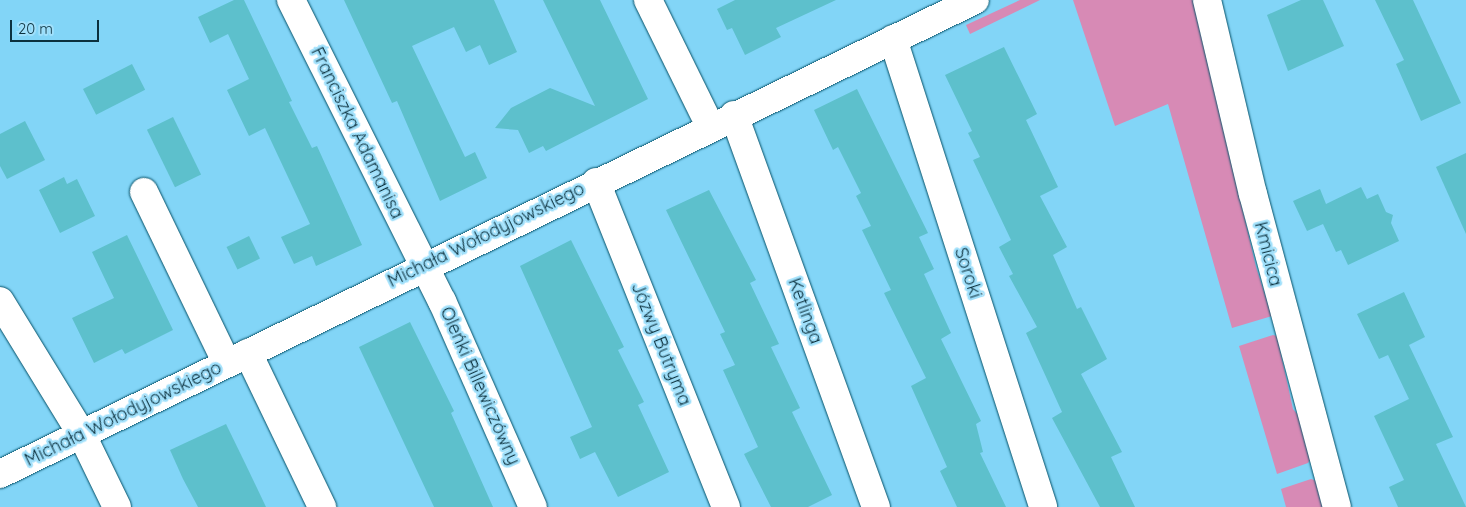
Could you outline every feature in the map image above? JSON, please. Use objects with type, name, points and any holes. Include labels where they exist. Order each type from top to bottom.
[{"type":"street","name":"Franciszka Adamanisa","points":[[291,0],[424,266]]},
{"type":"street","name":"Ketlinga","points":[[648,0],[722,121],[876,507]]},
{"type":"street","name":"Michała Wołodyjowskiego","points":[[0,474],[596,182],[975,0]]},
{"type":"street","name":"Kmicica","points":[[1206,0],[1275,280],[1337,507]]},
{"type":"street","name":"Soroki","points":[[893,39],[1043,507]]},
{"type":"street","name":"Józwy Butryma","points":[[596,182],[726,507]]},
{"type":"street","points":[[144,192],[322,507]]},
{"type":"street","name":"Oleńki Billewiczówny","points":[[424,266],[442,301],[533,507]]},
{"type":"street","points":[[0,301],[82,435],[117,507]]},
{"type":"shaded area","points":[[1020,0],[1040,0],[970,34],[966,25]]},
{"type":"shaded area","points":[[1073,0],[1194,0],[1256,267],[1272,316],[1232,328],[1168,104],[1115,126]]},
{"type":"shaded area","points":[[1273,335],[1277,336],[1293,409],[1299,416],[1311,458],[1308,463],[1277,474],[1239,346]]},
{"type":"shaded area","points":[[1311,479],[1317,481],[1325,507],[1286,507],[1281,489]]},
{"type":"building","points":[[234,0],[244,0],[292,101],[289,102],[312,148],[317,146],[362,245],[316,266],[312,256],[294,264],[281,237],[310,224],[265,128],[249,136],[227,90],[249,79],[228,34],[210,43],[198,17]]},
{"type":"building","points":[[344,0],[494,0],[517,52],[489,65],[480,45],[466,52],[454,27],[412,46],[465,157],[475,152],[487,178],[440,201],[397,101],[392,103]]},
{"type":"building","points":[[543,0],[600,0],[648,99],[546,151],[543,146],[529,153],[518,130],[495,128],[511,108],[550,88],[595,106]]},
{"type":"building","points":[[735,0],[836,0],[776,28],[781,37],[745,55],[732,28],[727,30],[717,9]]},
{"type":"building","points":[[1301,0],[1323,0],[1344,46],[1288,71],[1267,15]]},
{"type":"building","points":[[1375,0],[1413,0],[1461,103],[1421,121],[1396,64],[1404,60]]},
{"type":"building","points":[[1004,47],[1037,114],[1026,120],[1058,187],[1040,196],[1067,247],[1053,255],[1077,309],[1081,307],[1107,359],[1081,374],[1122,452],[1111,457],[1135,507],[1100,507],[1052,418],[1062,412],[1026,333],[1037,327],[1009,276],[1013,274],[999,247],[1011,240],[973,160],[980,157],[968,133],[972,131],[945,75]]},
{"type":"building","points":[[132,64],[145,90],[96,115],[83,89]]},
{"type":"building","points":[[857,89],[928,233],[919,237],[934,269],[924,274],[951,333],[941,339],[981,421],[976,424],[983,452],[980,453],[1006,507],[957,507],[940,471],[947,467],[911,386],[926,378],[884,293],[891,290],[862,230],[871,226],[856,196],[861,193],[838,147],[833,150],[814,110]]},
{"type":"building","points":[[173,117],[201,175],[175,187],[147,130]]},
{"type":"building","points":[[25,121],[45,160],[7,179],[0,166],[0,134]]},
{"type":"building","points":[[1466,153],[1466,234],[1436,167]]},
{"type":"building","points":[[64,177],[67,184],[77,179],[95,216],[60,233],[39,190]]},
{"type":"building","points":[[1361,187],[1367,199],[1378,194],[1386,212],[1393,215],[1391,223],[1399,241],[1348,265],[1341,250],[1336,252],[1323,224],[1307,231],[1293,201],[1320,189],[1326,204]]},
{"type":"building","points":[[709,190],[756,280],[750,283],[779,344],[771,347],[800,408],[792,412],[832,495],[808,507],[771,507],[744,454],[758,447],[723,370],[735,365],[720,334],[725,332],[666,210]]},
{"type":"building","points":[[127,235],[173,330],[125,354],[122,349],[94,363],[72,318],[114,298],[92,252]]},
{"type":"building","points":[[249,236],[260,258],[237,269],[227,247]]},
{"type":"building","points":[[571,240],[624,347],[618,350],[644,402],[638,405],[669,472],[618,497],[595,452],[580,459],[570,437],[592,427],[520,266]]},
{"type":"building","points":[[1404,292],[1425,337],[1409,345],[1453,437],[1436,444],[1466,507],[1398,507],[1389,487],[1404,480],[1374,416],[1409,399],[1388,355],[1379,359],[1357,314]]},
{"type":"building","points":[[410,322],[454,411],[451,413],[493,507],[434,507],[359,347]]},
{"type":"building","points":[[226,424],[266,507],[198,507],[183,479],[170,450]]}]
